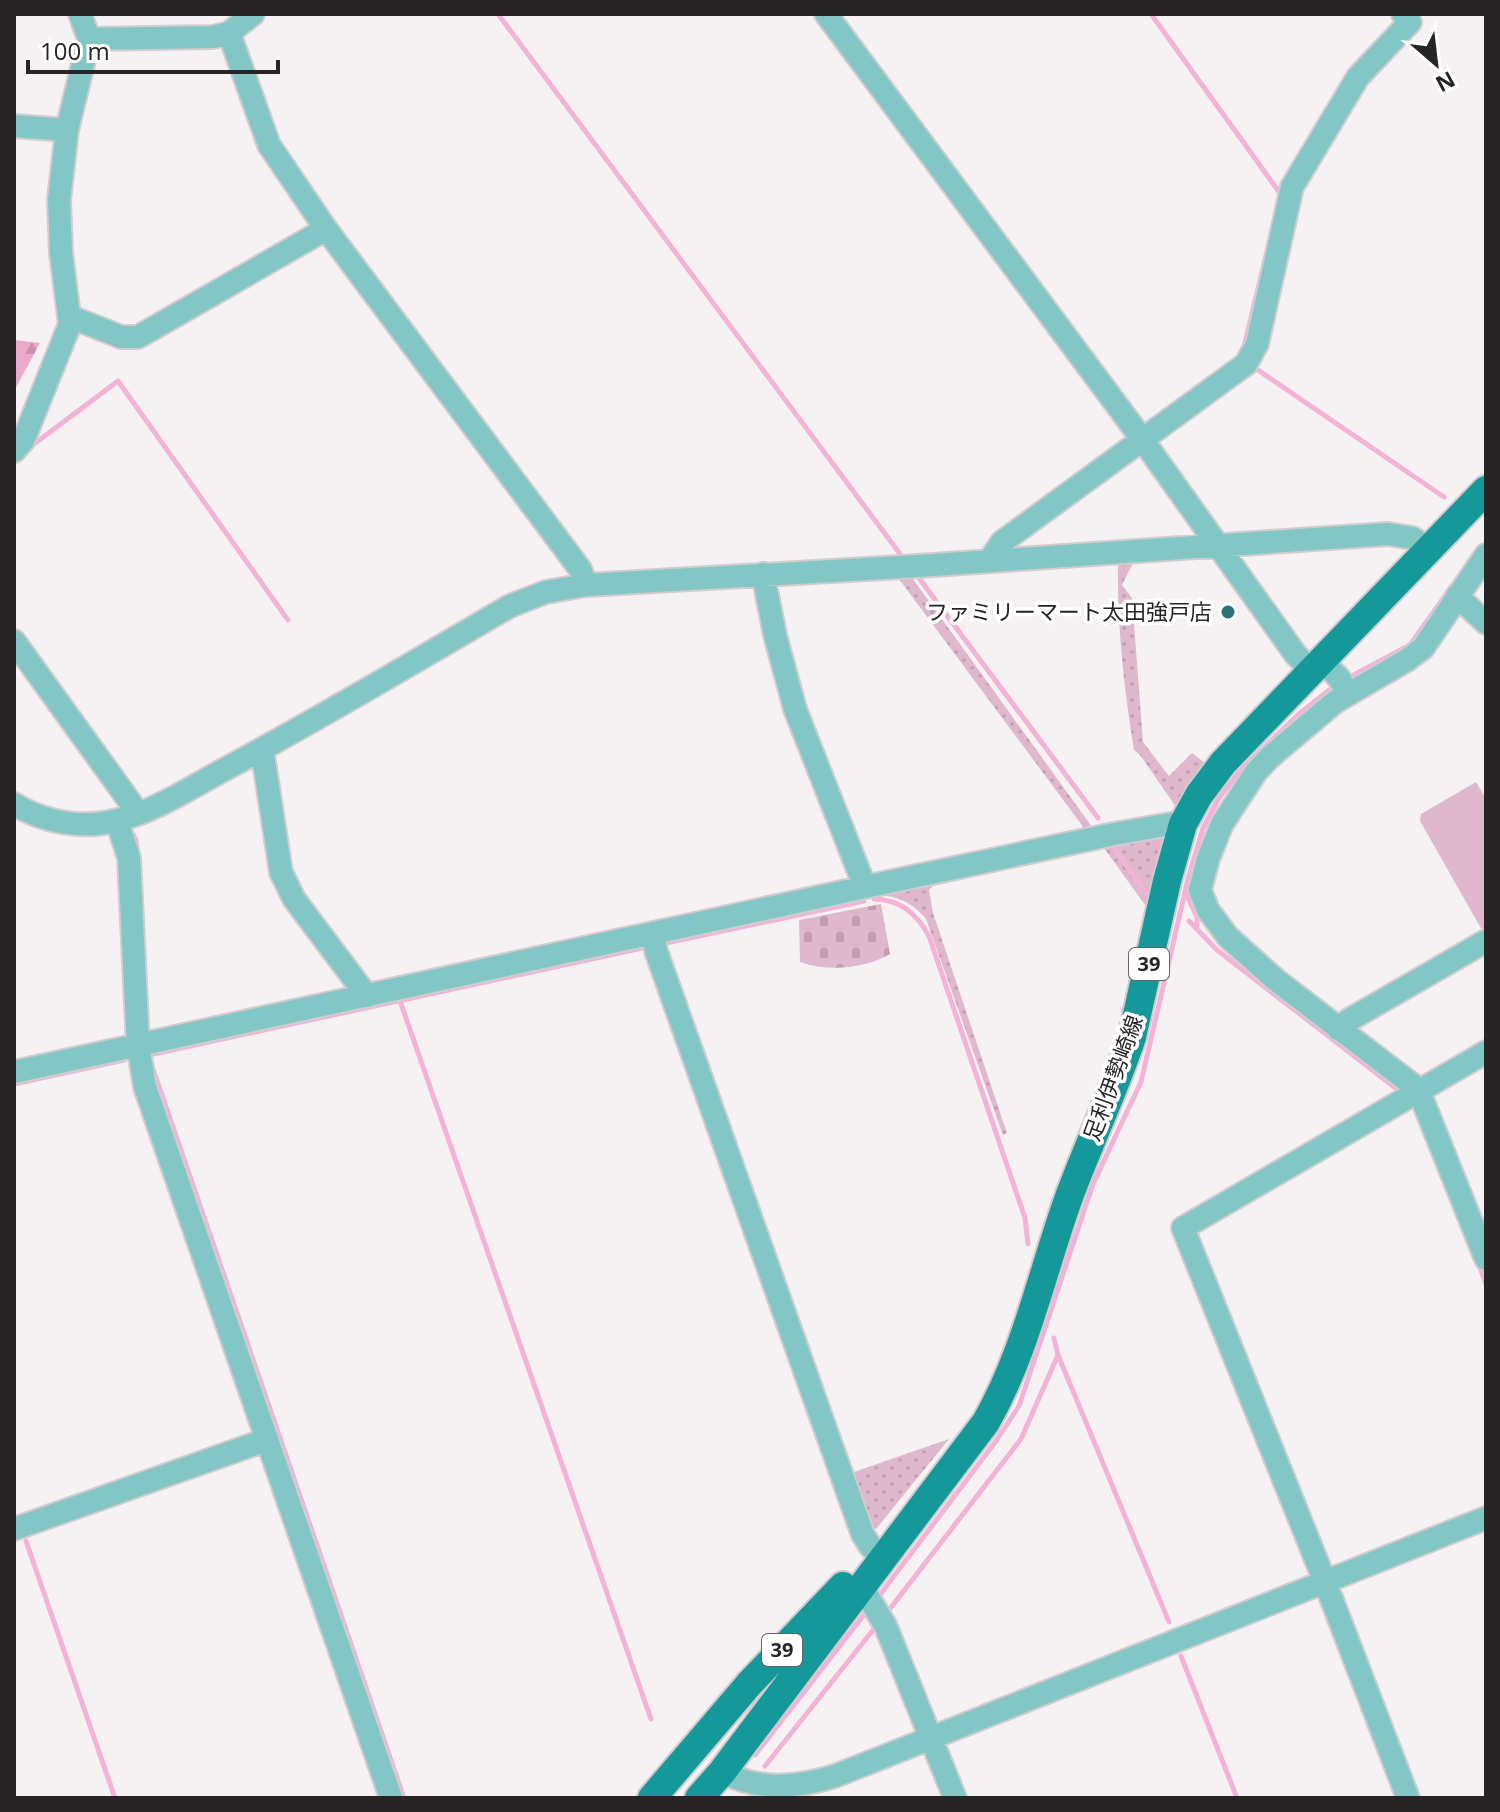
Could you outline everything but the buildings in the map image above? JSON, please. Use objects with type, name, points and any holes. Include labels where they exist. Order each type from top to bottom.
[{"type":"main road","name":"足利伊勢崎線","points":[[699,1798],[722,1772],[986,1422],[1010,1375],[1070,1195],[1132,1037],[1183,824],[1212,776],[1333,678],[1428,549],[1486,490]]},
{"type":"main road","name":"足利伊勢崎線","points":[[652,1798],[750,1683],[919,1509]]},
{"type":"main road","points":[[661,1798],[688,1772],[696,1769],[722,1772],[714,1725]]},
{"type":"street","points":[[14,451],[23,441],[71,317],[61,253],[59,200],[67,130],[89,39],[80,14]]},
{"type":"street","points":[[89,39],[213,37],[229,33],[253,14]]},
{"type":"street","points":[[826,14],[1142,439],[1296,655],[1333,678],[1416,654],[1432,637],[1486,555]]},
{"type":"street","points":[[989,561],[1002,542],[1246,364],[1254,353],[1292,187],[1358,77],[1410,22],[1403,14]]},
{"type":"street","points":[[229,33],[269,145],[326,229],[580,569],[586,585]]},
{"type":"street","points":[[14,126],[67,130]]},
{"type":"street","points":[[71,317],[121,337],[138,337],[326,229]]},
{"type":"street","points":[[14,804],[24,811],[60,822],[128,817],[262,749],[510,606],[546,592],[586,585],[1388,534],[1413,538],[1428,549]]},
{"type":"street","points":[[763,574],[795,709],[865,887]]},
{"type":"street","points":[[1457,596],[1486,623]]},
{"type":"street","points":[[14,641],[128,817],[138,1045],[145,1087],[391,1798]]},
{"type":"street","points":[[1333,678],[1318,714],[1270,757],[1244,787],[1217,837],[1200,890],[1208,910],[1228,937],[1276,980],[1418,1089],[1486,1259]]},
{"type":"street","points":[[262,749],[281,872],[294,899],[367,996]]},
{"type":"street","points":[[14,1072],[1114,834],[1183,824]]},
{"type":"street","points":[[653,934],[656,951],[863,1535],[877,1551]]},
{"type":"street","points":[[1338,1029],[1486,941]]},
{"type":"street","points":[[1408,1798],[1183,1228],[1486,1052]]},
{"type":"street","points":[[14,1529],[263,1430]]},
{"type":"street","points":[[722,1772],[763,1792],[820,1781],[1486,1518]]},
{"type":"street","points":[[860,1589],[886,1627],[955,1798]]},
{"type":"green space","points":[[14,340],[40,343],[14,391]]},
{"type":"green space","points":[[1133,563],[1122,585],[1132,598],[1143,742],[1169,776],[1192,753],[1210,767],[1176,807],[1134,750],[1122,657],[1118,587],[1118,564]]},
{"type":"green space","points":[[899,579],[913,579],[1095,831],[1087,832]]},
{"type":"green space","points":[[1476,782],[1486,799],[1486,928],[1482,930],[1420,821],[1421,814]]},
{"type":"green space","points":[[1171,829],[1148,909],[1104,848],[933,886],[929,890],[933,913],[1007,1133],[1003,1135],[926,919],[906,902],[879,895]]},
{"type":"green space","points":[[881,904],[890,954],[869,963],[846,967],[822,967],[800,962],[799,920]]},
{"type":"green space","points":[[949,1439],[876,1529],[867,1528],[848,1474]]},
{"type":"waterway","points":[[498,14],[900,554]]},
{"type":"waterway","points":[[1151,14],[1282,196]]},
{"type":"waterway","points":[[1244,347],[1265,259]]},
{"type":"waterway","points":[[1255,368],[1444,497]]},
{"type":"waterway","points":[[30,447],[118,381],[288,620]]},
{"type":"waterway","points":[[1346,679],[1410,645],[1462,572]]},
{"type":"waterway","points":[[919,578],[1098,818]]},
{"type":"waterway","points":[[879,1596],[1019,1406],[1093,1184],[1141,1082],[1188,879],[1203,828],[1219,798],[1241,770],[1300,713],[1337,684]]},
{"type":"waterway","points":[[131,831],[137,852]]},
{"type":"waterway","points":[[1113,846],[1146,893]]},
{"type":"waterway","points":[[1185,891],[1197,917],[1197,926]]},
{"type":"waterway","points":[[874,899],[907,909],[929,936],[1025,1218],[1028,1244]]},
{"type":"waterway","points":[[661,944],[864,901]]},
{"type":"waterway","points":[[1189,921],[1217,950],[1402,1093]]},
{"type":"waterway","points":[[150,1059],[149,1055],[647,947]]},
{"type":"waterway","points":[[400,1001],[651,1719]]},
{"type":"waterway","points":[[14,1084],[124,1060]]},
{"type":"waterway","points":[[153,1069],[404,1798]]},
{"type":"waterway","points":[[1478,1262],[1486,1284]]},
{"type":"waterway","points":[[1054,1338],[1058,1355],[1169,1622]]},
{"type":"waterway","points":[[889,1610],[1021,1439],[1058,1355]]},
{"type":"waterway","points":[[26,1541],[115,1798]]},
{"type":"waterway","points":[[755,1755],[867,1611]]},
{"type":"waterway","points":[[765,1766],[877,1625]]},
{"type":"waterway","points":[[1181,1656],[1237,1798]]},
{"type":"place","name":"ファミリーマート太田強戸店","points":[[1228,612]]}]
